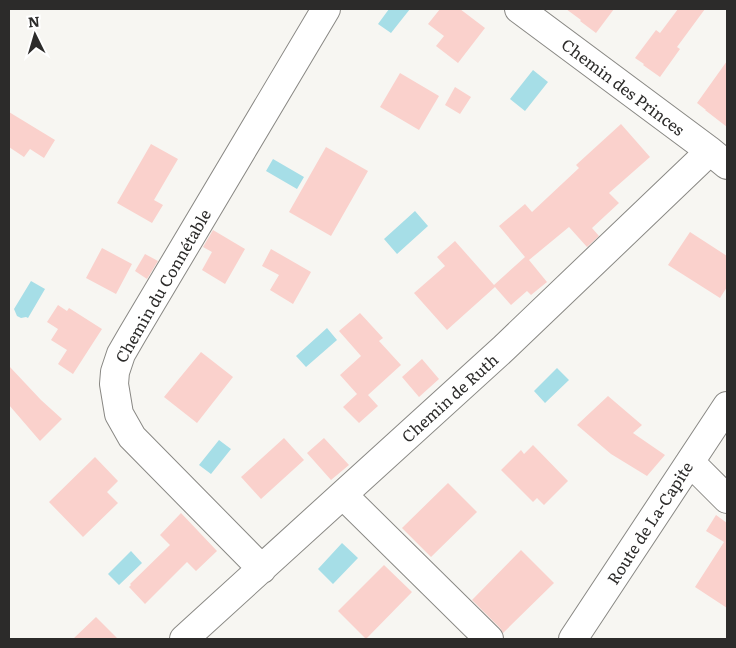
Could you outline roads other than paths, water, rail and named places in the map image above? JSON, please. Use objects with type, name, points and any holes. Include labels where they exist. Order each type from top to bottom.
[{"type":"street","name":"Chemin du Connétable","points":[[262,569],[132,437],[120,414],[114,384],[115,372],[121,354],[132,335],[326,9]]},
{"type":"street","name":"Chemin des Princes","points":[[532,13],[718,158]]},
{"type":"street","name":"Chemin de Ruth","points":[[184,639],[504,348],[718,158]]},
{"type":"street","name":"Route de La-Capite","points":[[575,638],[727,406]]},
{"type":"street","points":[[690,462],[727,499]]},
{"type":"street","points":[[343,495],[489,639]]},
{"type":"water","points":[[389,9],[410,9],[391,33],[378,24]]},
{"type":"water","points":[[533,70],[548,82],[525,111],[510,99]]},
{"type":"water","points":[[273,159],[304,177],[297,189],[266,171]]},
{"type":"water","points":[[415,211],[428,226],[397,254],[384,239]]},
{"type":"water","points":[[31,281],[45,289],[28,318],[21,318],[17,316],[14,309]]},
{"type":"water","points":[[327,328],[337,340],[306,367],[296,356]]},
{"type":"water","points":[[557,368],[569,380],[545,403],[534,391]]},
{"type":"water","points":[[219,440],[231,449],[211,474],[199,465]]},
{"type":"water","points":[[342,543],[358,558],[333,584],[318,569]]},
{"type":"water","points":[[131,551],[142,563],[119,585],[108,574]]}]
